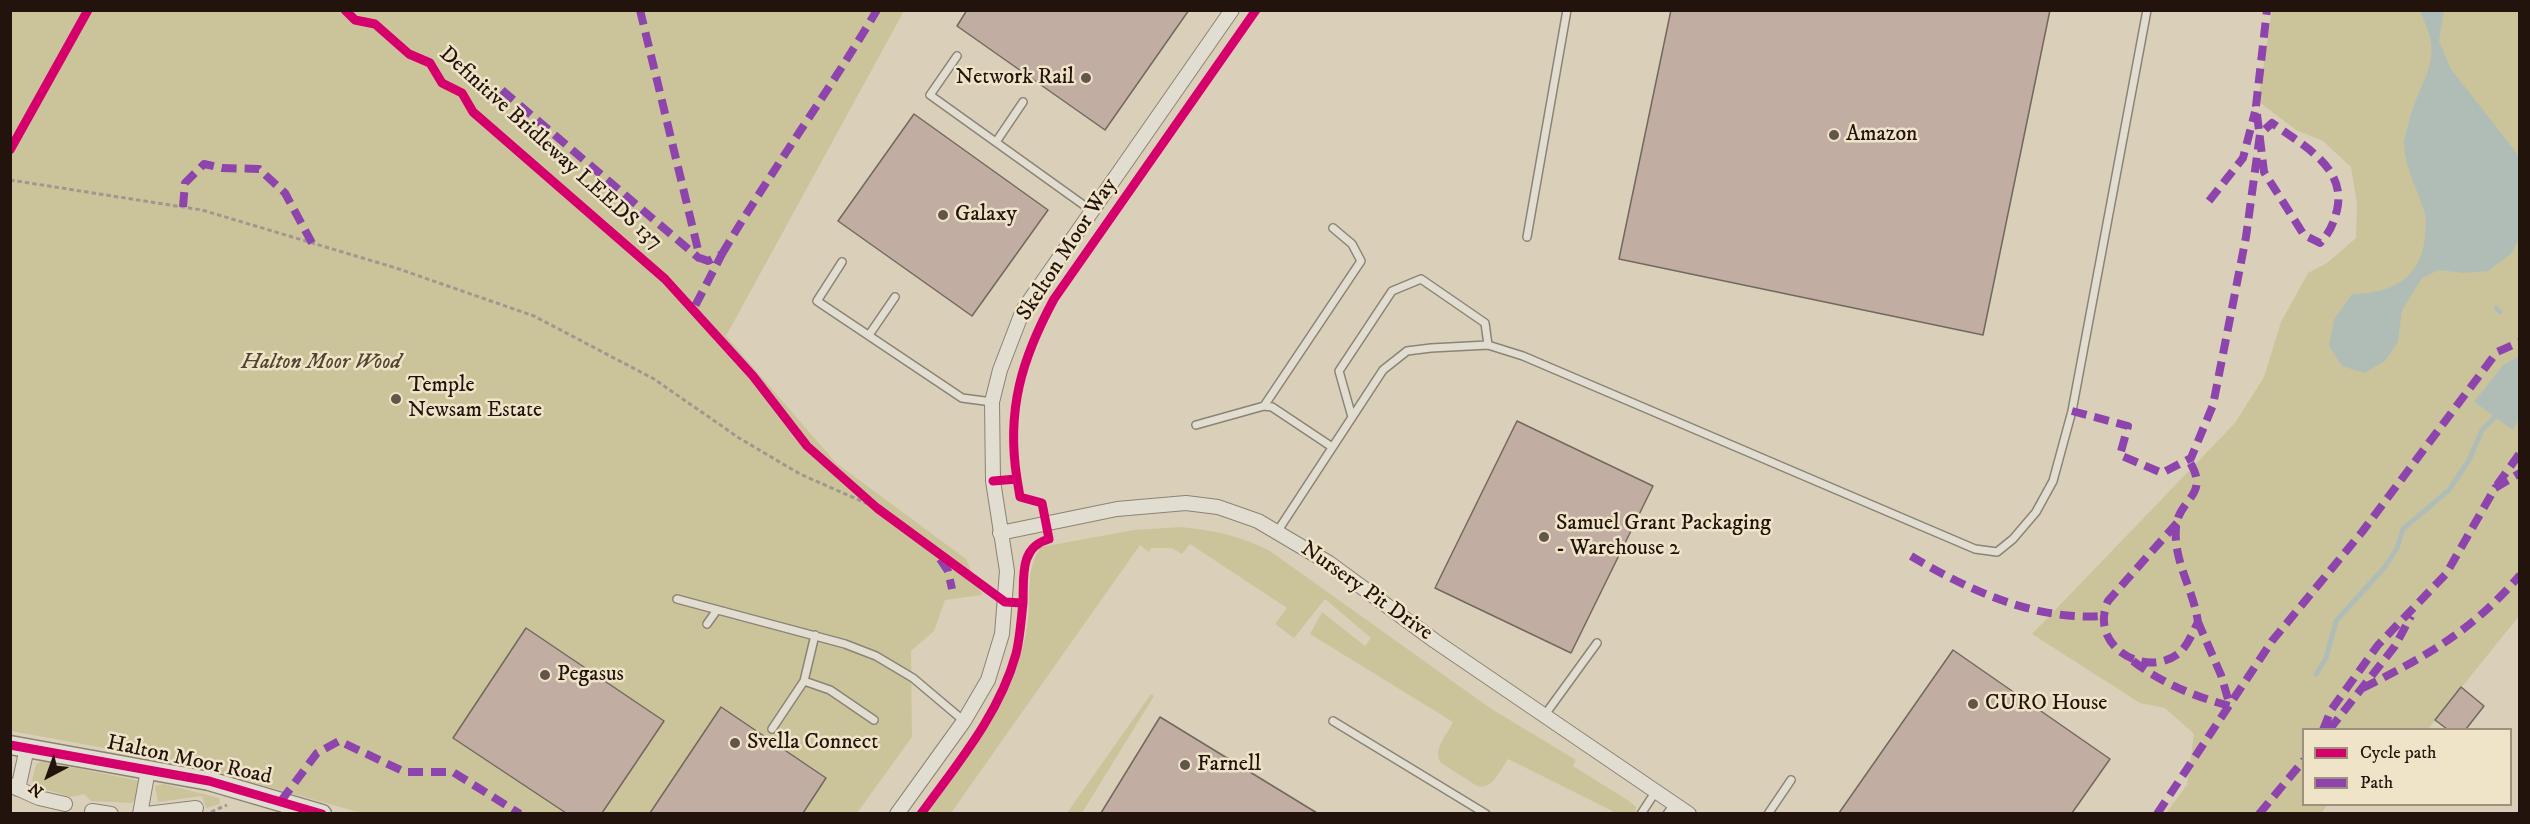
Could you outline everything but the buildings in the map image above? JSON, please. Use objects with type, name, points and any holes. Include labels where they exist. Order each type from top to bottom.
[{"type":"street","name":"Skelton Moor Way","points":[[904,811],[964,721],[988,680],[1002,634],[1007,571],[993,481],[992,402],[1000,370],[1023,309],[1232,10]]},
{"type":"street","name":"Nursery Pit Drive","points":[[1000,533],[1117,508],[1186,503],[1218,507],[1258,521],[1329,562],[1544,716],[1656,791],[1671,808],[1689,813]]},
{"type":"street","name":"Halton Moor Road","points":[[66,804],[39,798],[14,787],[19,747],[209,781],[322,813]]},
{"type":"street","name":"Halton Moor Road","points":[[140,813],[148,770]]},
{"type":"street","name":"Halton Moor Road","points":[[146,813],[196,808]]},
{"type":"street","points":[[92,811],[111,813]]},
{"type":"lane","points":[[1527,237],[1567,10]]},
{"type":"lane","points":[[1277,532],[1383,370],[1407,351],[1488,345],[1523,356],[1975,549],[1997,552],[2013,539],[2036,512],[2056,471],[2072,411],[2147,10]]},
{"type":"lane","points":[[957,56],[930,95],[1092,211]]},
{"type":"lane","points":[[996,142],[1023,102]]},
{"type":"lane","points":[[1264,406],[1361,261],[1352,244],[1333,228]]},
{"type":"lane","points":[[842,262],[817,301],[962,398],[992,402]]},
{"type":"lane","points":[[1352,417],[1339,371],[1392,291],[1421,279],[1485,323],[1488,345]]},
{"type":"lane","points":[[869,335],[895,297]]},
{"type":"lane","points":[[1196,425],[1264,406],[1272,407],[1332,447]]},
{"type":"lane","points":[[678,599],[815,635],[876,656],[913,678],[964,721]]},
{"type":"lane","points":[[707,624],[717,610]]},
{"type":"lane","points":[[772,729],[804,681],[815,635]]},
{"type":"lane","points":[[1544,716],[1598,644]]},
{"type":"lane","points":[[804,681],[830,690],[874,720]]},
{"type":"lane","points":[[1333,721],[1486,813]]},
{"type":"lane","points":[[1768,813],[1791,780]]},
{"type":"lane","points":[[1641,813],[1656,791]]},
{"type":"path","points":[[10,180],[202,210],[396,268],[534,316],[654,380],[739,438],[800,474],[877,508]]},
{"type":"path","points":[[851,485],[886,515]]},
{"type":"green space","name":"Halton Moor Wood","points":[[11,11],[904,11],[726,336],[836,463],[966,559],[982,595],[945,600],[934,631],[911,651],[912,737],[857,813],[361,813],[181,762],[11,731]]},
{"type":"green space","points":[[2272,11],[2519,11],[2519,616],[2429,728],[2302,728],[2302,806],[2326,806],[2321,814],[2166,813],[2187,785],[2194,734],[2165,708],[2140,703],[2032,634],[2235,423],[2264,377],[2281,322],[2308,273],[2327,263],[2356,238],[2357,204],[2351,167],[2323,141],[2296,130],[2258,101]]},
{"type":"green space","points":[[1180,527],[1226,534],[1270,551],[1490,708],[1576,760],[1573,766],[1629,801],[1636,807],[1635,813],[1611,813],[1612,811],[1508,759],[1492,782],[1477,786],[1441,763],[1439,758],[1439,747],[1453,722],[1310,634],[1322,612],[1365,646],[1371,638],[1325,599],[1294,638],[1275,624],[1287,608],[1190,544],[1182,554],[1172,548],[1151,548],[1149,552],[1140,545],[951,813],[934,813],[929,810],[991,719],[1011,680],[1025,639],[1031,573],[1041,547],[1134,530]]},
{"type":"green space","points":[[1151,694],[1154,696],[1082,813],[1067,813]]},
{"type":"green space","points":[[42,761],[135,780],[140,782],[138,794],[132,803],[91,801],[84,794],[71,797],[37,787],[32,780],[36,764]]},
{"type":"green space","points":[[164,784],[219,798],[220,804],[206,808],[202,796],[158,802],[155,786]]},
{"type":"shaded area","points":[[2419,11],[2444,11],[2439,41],[2451,69],[2518,155],[2519,238],[2512,253],[2488,271],[2464,273],[2439,270],[2422,278],[2402,310],[2398,342],[2385,361],[2364,373],[2342,366],[2329,346],[2334,319],[2352,294],[2379,291],[2391,287],[2410,273],[2422,252],[2425,237],[2425,214],[2410,172],[2404,145],[2431,56],[2431,43],[2427,28]]},
{"type":"shaded area","points":[[2519,356],[2519,419],[2513,430],[2474,402],[2503,365]]},
{"type":"waterway","points":[[2496,308],[2500,312]]},
{"type":"waterway","points":[[2316,674],[2326,658],[2336,621],[2384,568],[2397,548],[2403,529],[2449,490],[2469,460],[2482,430],[2498,414]]},
{"type":"marked path","points":[[640,10],[700,258],[708,261],[722,254],[693,310]]},
{"type":"marked path","points":[[722,254],[877,10]]},
{"type":"marked path","points":[[2072,411],[2128,426],[2120,455],[2162,473],[2191,458],[2213,405],[2246,237],[2260,134],[2272,123],[2308,149],[2329,169],[2338,195],[2337,210],[2331,228],[2320,243],[2304,235],[2264,172],[2256,106],[2267,10]]},
{"type":"marked path","points":[[502,90],[700,259]]},
{"type":"marked path","points":[[2209,201],[2243,158],[2255,112]]},
{"type":"marked path","points":[[183,207],[185,183],[204,164],[222,168],[259,169],[285,193],[312,243]]},
{"type":"marked path","points":[[2157,814],[2272,641],[2362,532],[2497,352],[2520,342]]},
{"type":"marked path","points":[[2497,485],[2520,453]]},
{"type":"marked path","points":[[2177,523],[2108,601],[2104,617],[2106,631],[2112,644],[2136,660],[2164,661],[2178,654],[2187,643],[2198,622],[2180,563],[2176,539],[2178,517],[2196,489],[2197,481],[2188,459]]},
{"type":"marked path","points":[[2324,728],[2331,710],[2378,645],[2446,574],[2495,488],[2520,473]]},
{"type":"marked path","points":[[1911,556],[1978,591],[2027,608],[2077,616],[2102,616]]},
{"type":"marked path","points":[[940,559],[948,571],[952,589]]},
{"type":"marked path","points":[[2363,688],[2448,641],[2484,612],[2520,575]]},
{"type":"marked path","points":[[2331,728],[2395,646],[2411,616]]},
{"type":"marked path","points":[[2133,661],[2179,688],[2230,706],[2221,675],[2198,622]]},
{"type":"marked path","points":[[281,801],[317,753],[339,741],[405,772],[453,772],[520,814]]},
{"type":"marked path","points":[[2259,814],[2302,762]]},
{"type":"cycle path","points":[[10,150],[88,10]]},
{"type":"cycle path","name":"Definitive Bridleway LEEDS 137","points":[[345,10],[355,20],[375,24],[409,54],[430,63],[442,83],[462,93],[473,112],[665,279],[753,376],[807,446],[877,508],[1005,602],[1023,603],[1016,654],[999,698],[976,738],[921,814]]},
{"type":"cycle path","points":[[993,481],[1017,479],[1014,430],[1019,385],[1033,342],[1054,299],[1256,10]]},
{"type":"cycle path","points":[[1017,479],[1020,497],[1042,503],[1049,539],[1039,543],[1028,556],[1024,573],[1023,603]]},
{"type":"cycle path","points":[[10,745],[209,781],[322,814]]},
{"type":"place","name":"Network Rail","points":[[1086,78]]},
{"type":"place","name":"Amazon","points":[[1834,135]]},
{"type":"place","name":"Galaxy","points":[[943,215]]},
{"type":"place","name":"Temple Newsam Estate","points":[[396,399]]},
{"type":"place","name":"Samuel Grant Packaging - Warehouse 2","points":[[1544,537]]},
{"type":"place","name":"Pegasus","points":[[545,675]]},
{"type":"place","name":"CURO House","points":[[1973,704]]},
{"type":"place","name":"Svella Connect","points":[[735,743]]},
{"type":"place","name":"Farnell","points":[[1185,765]]}]
